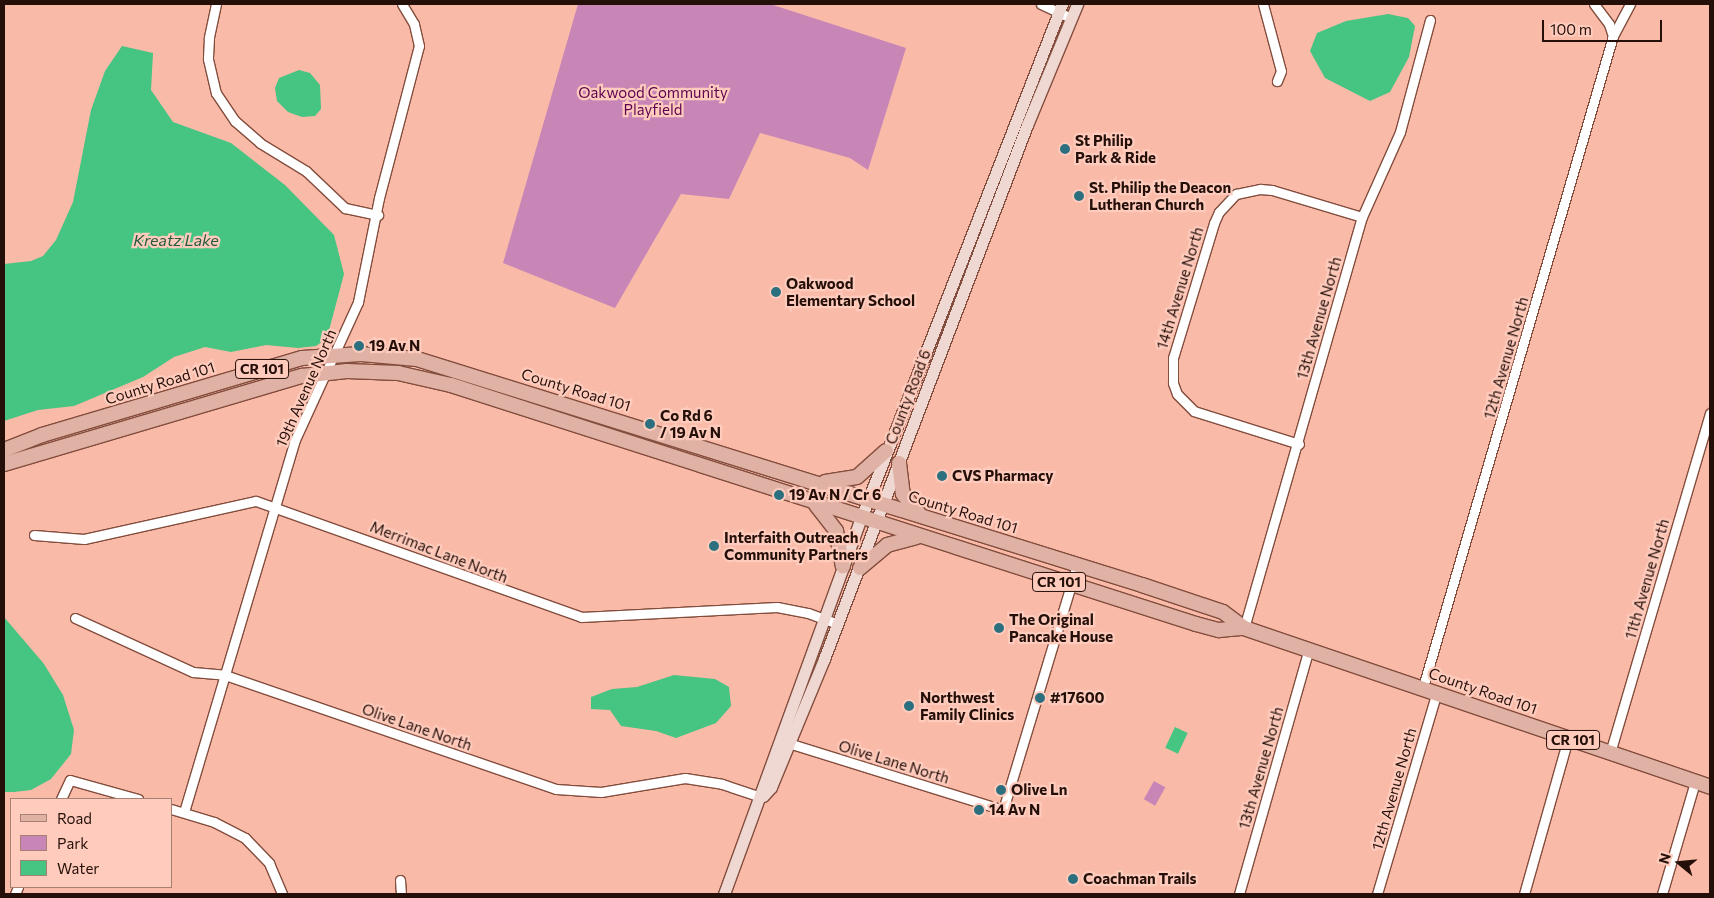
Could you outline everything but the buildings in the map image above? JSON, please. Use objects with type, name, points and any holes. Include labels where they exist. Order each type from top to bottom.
[{"type":"main road","name":"County Road 6","points":[[762,797],[771,787],[790,744],[838,624],[1077,4]]},
{"type":"main road","name":"County Road 6","points":[[724,894],[762,797],[778,739],[886,451],[1060,8]]},
{"type":"main road","name":"County Road 101","points":[[4,450],[42,435],[302,358],[336,355],[399,356],[437,363],[1077,564],[1223,612],[1244,628],[1423,687],[1710,787]]},
{"type":"main road","name":"County Road 101","points":[[4,464],[267,386],[328,372],[398,373],[451,385],[816,504],[1070,585],[1219,630],[1244,628]]},
{"type":"main road","points":[[820,483],[856,477],[874,466],[886,451]]},
{"type":"main road","points":[[899,463],[903,494],[919,515]]},
{"type":"main road","points":[[816,504],[836,531],[844,566]]},
{"type":"main road","points":[[860,568],[887,545],[920,537]]},
{"type":"street","points":[[216,4],[209,38],[208,59],[216,92],[234,121],[260,143],[306,171],[345,208],[378,215]]},
{"type":"street","name":"19th Avenue North","points":[[184,812],[277,506],[294,442],[336,355],[358,302],[378,215],[379,198],[419,46],[414,24],[402,4]]},
{"type":"street","points":[[1041,4],[1060,8],[1071,18]]},
{"type":"street","points":[[1263,4],[1281,71],[1276,81]]},
{"type":"street","points":[[1594,4],[1610,24],[1613,36]]},
{"type":"street","name":"12th Avenue North","points":[[1423,687],[1613,36],[1630,4]]},
{"type":"street","name":"13th Avenue North","points":[[1244,628],[1299,444],[1362,217],[1400,132],[1430,20]]},
{"type":"street","name":"14th Avenue North","points":[[1299,444],[1194,411],[1185,404],[1175,388],[1173,358],[1214,223],[1219,212],[1236,194],[1260,188],[1272,190],[1362,217]]},
{"type":"street","name":"11th Avenue North","points":[[1610,753],[1710,413]]},
{"type":"street","name":"Merrimac Lane North","points":[[34,536],[84,539],[256,500],[277,506],[548,608],[581,617],[777,607],[838,624]]},
{"type":"street","points":[[1070,585],[1077,564]]},
{"type":"street","name":"Olive Lane North","points":[[778,739],[1003,810],[1070,585]]},
{"type":"street","name":"Olive Lane North","points":[[76,618],[193,672],[226,675],[556,789],[601,792],[685,778],[722,784],[762,797]]},
{"type":"street","name":"13th Avenue North","points":[[1239,894],[1309,649]]},
{"type":"street","name":"12th Avenue North","points":[[1378,894],[1437,692]]},
{"type":"street","points":[[1524,894],[1568,738]]},
{"type":"street","points":[[61,798],[70,780],[134,798]]},
{"type":"street","points":[[1662,894],[1695,782]]},
{"type":"street","points":[[172,809],[230,828],[245,838],[269,863],[282,894]]},
{"type":"street","points":[[400,880],[401,894]]},
{"type":"green space","name":"Oakwood Community Playfield","points":[[578,4],[770,4],[906,48],[868,170],[850,158],[760,133],[729,199],[681,194],[615,308],[503,263]]},
{"type":"green space","points":[[1154,781],[1165,787],[1155,806],[1144,799]]},
{"type":"water","points":[[1388,14],[1408,18],[1415,26],[1409,57],[1390,92],[1370,101],[1325,78],[1310,51],[1317,33],[1346,21]]},
{"type":"water","name":"Kreatz Lake","points":[[122,46],[153,53],[151,90],[173,122],[231,143],[285,185],[334,235],[344,274],[327,338],[316,346],[298,348],[266,345],[231,352],[205,347],[174,357],[143,377],[74,406],[38,410],[4,421],[4,264],[31,261],[43,256],[56,240],[73,202],[91,110],[105,71]]},
{"type":"water","points":[[299,70],[310,73],[320,85],[321,109],[315,116],[302,117],[288,112],[277,101],[275,88],[279,78]]},
{"type":"water","points":[[4,617],[44,664],[63,695],[74,730],[71,754],[51,779],[31,790],[14,792],[4,792]]},
{"type":"water","points":[[674,675],[715,679],[729,687],[731,706],[716,723],[676,738],[656,731],[621,726],[610,710],[591,709],[591,697],[612,689],[637,687]]},
{"type":"water","points":[[1175,727],[1188,733],[1178,754],[1165,748]]},
{"type":"place","name":"St Philip Park & Ride","points":[[1065,149]]},
{"type":"place","name":"St. Philip the Deacon Lutheran Church","points":[[1079,196]]},
{"type":"place","name":"Oakwood Elementary School","points":[[776,292]]},
{"type":"place","name":"19 Av N","points":[[359,346]]},
{"type":"place","name":"Co Rd 6 / 19 Av N","points":[[650,424]]},
{"type":"place","name":"CVS Pharmacy","points":[[942,476]]},
{"type":"place","name":"19 Av N / Cr 6","points":[[779,495]]},
{"type":"place","name":"Interfaith Outreach Community Partners","points":[[714,546]]},
{"type":"place","name":"The Original Pancake House","points":[[999,628]]},
{"type":"place","name":"#17600","points":[[1040,698]]},
{"type":"place","name":"Northwest Family Clinics","points":[[909,706]]},
{"type":"place","name":"Olive Ln","points":[[1001,790]]},
{"type":"place","name":"14 Av N","points":[[979,810]]},
{"type":"place","name":"Coachman Trails","points":[[1073,879]]}]
